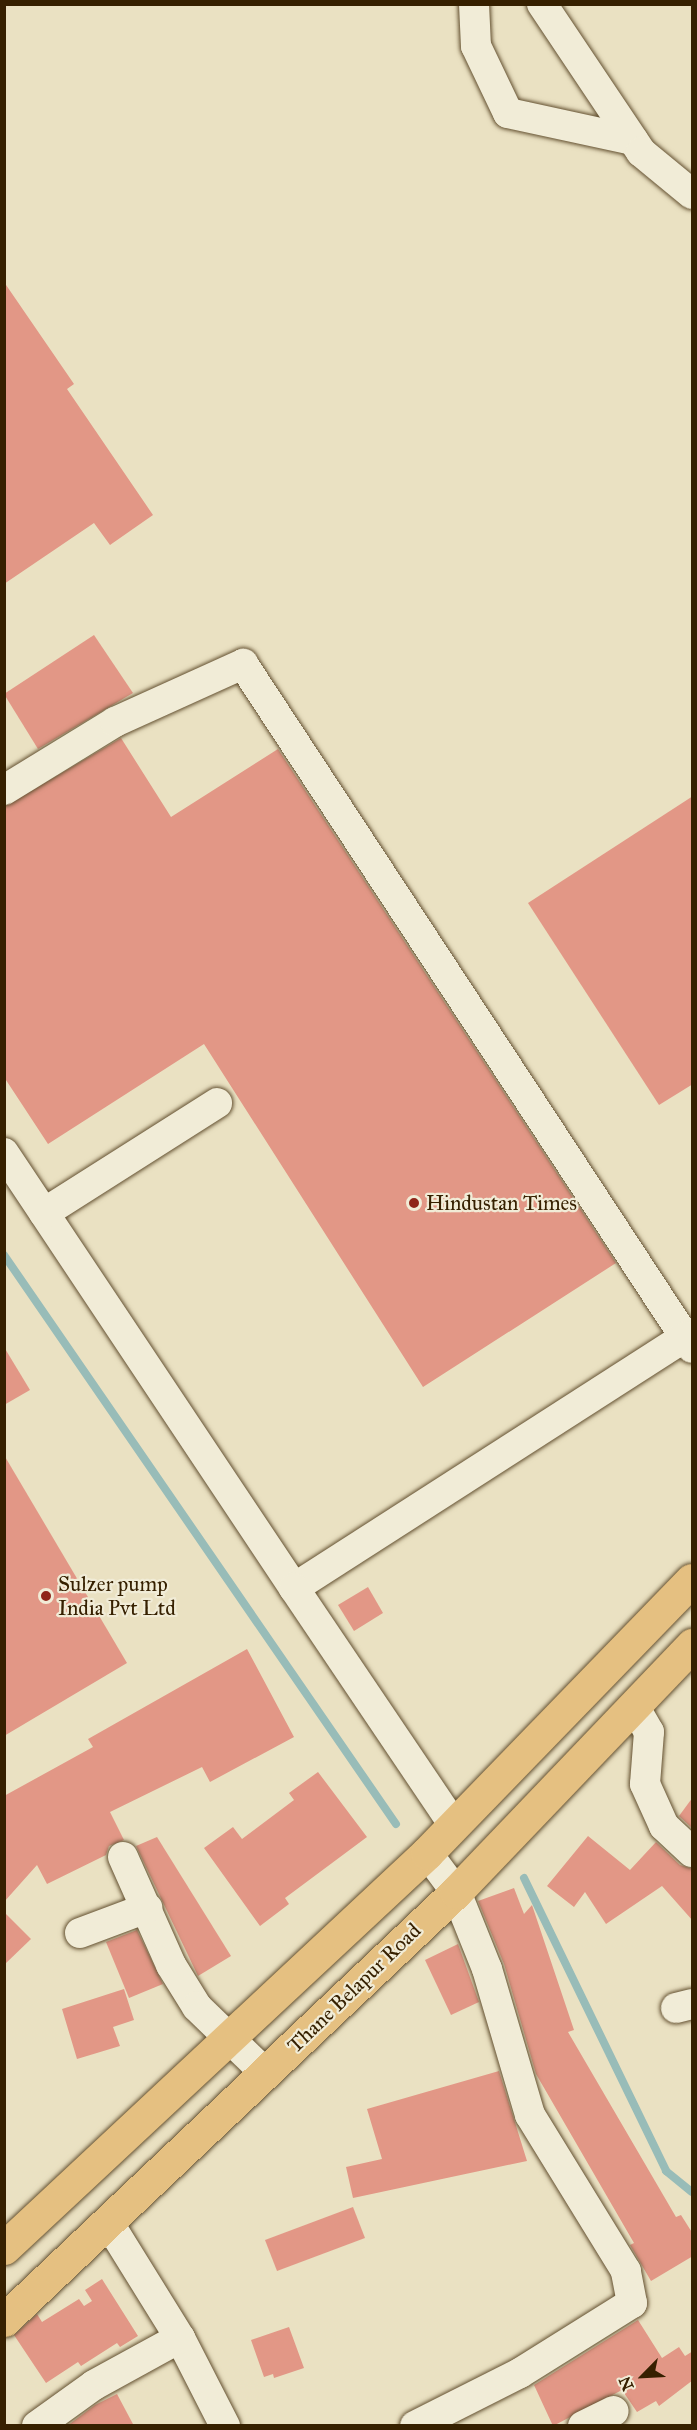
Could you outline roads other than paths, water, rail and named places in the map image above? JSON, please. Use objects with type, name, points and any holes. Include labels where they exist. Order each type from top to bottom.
[{"type":"main road","points":[[4,2248],[427,1853],[693,1580]]},
{"type":"main road","name":"Thane Belapur Road","points":[[6,2316],[456,1892],[693,1645]]},
{"type":"street","points":[[474,4],[476,46],[508,113],[633,140]]},
{"type":"street","points":[[542,4],[641,152],[693,194]]},
{"type":"street","points":[[4,790],[115,722],[243,664],[689,1343],[294,1588]]},
{"type":"street","points":[[44,1213],[217,1103]]},
{"type":"street","points":[[4,1153],[454,1825]]},
{"type":"street","points":[[634,1706],[649,1732],[645,1784],[664,1826],[693,1852]]},
{"type":"street","points":[[415,2426],[520,2373],[632,2304],[626,2271],[530,2115],[487,1969],[456,1892],[427,1853]]},
{"type":"street","points":[[123,1857],[182,1982],[197,2007],[265,2073]]},
{"type":"street","points":[[80,1933],[147,1908]]},
{"type":"street","points":[[108,2222],[180,2338],[225,2426]]},
{"type":"street","points":[[37,2426],[94,2385],[180,2338]]},
{"type":"street","points":[[583,2426],[614,2410]]},
{"type":"waterway","points":[[4,1255],[396,1824]]},
{"type":"waterway","points":[[524,1878],[666,2171],[692,2192]]},
{"type":"place","name":"Hindustan Times","points":[[414,1203]]},
{"type":"place","name":"Sulzer pump India Pvt Ltd","points":[[46,1596]]}]
